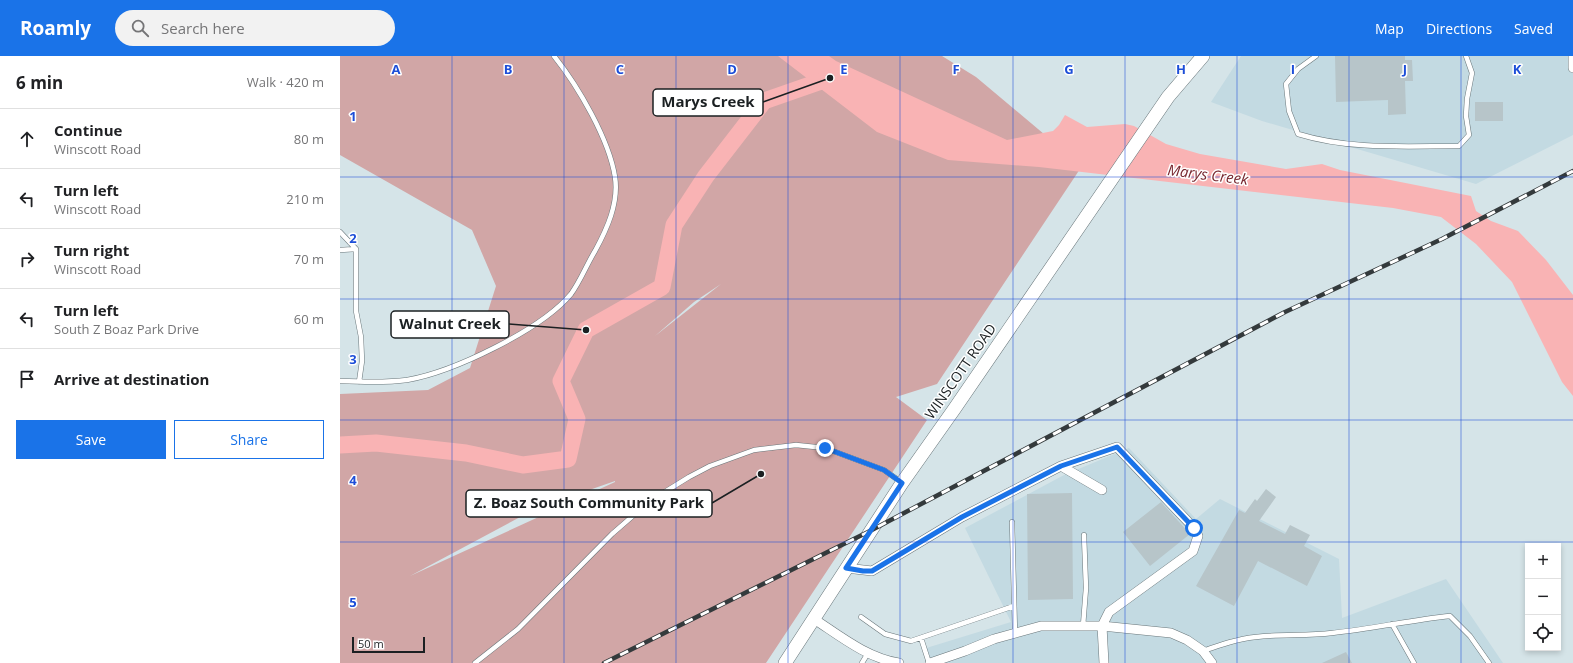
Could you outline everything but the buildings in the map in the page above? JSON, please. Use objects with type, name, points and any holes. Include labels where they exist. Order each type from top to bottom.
[{"type":"main road","name":"WINSCOTT ROAD","points":[[785,663],[902,483],[1168,97],[1202,56]]},
{"type":"street","points":[[1573,56],[1573,68]]},
{"type":"street","points":[[846,568],[872,571],[962,517],[1061,466],[1117,447],[1194,528],[1198,536],[1193,551],[1109,612],[1102,626],[1104,663]]},
{"type":"street","points":[[1061,466],[1102,490]]},
{"type":"street","points":[[814,619],[868,653],[888,661],[899,663]]},
{"type":"street","points":[[929,663],[965,651],[994,639],[1041,626],[1102,626],[1171,632],[1187,640],[1203,651],[1212,663]]},
{"type":"lane","points":[[340,381],[376,382],[407,380],[436,372],[481,354],[548,316],[572,293],[607,229],[616,197],[615,177],[596,121],[554,56]]},
{"type":"lane","points":[[1316,56],[1298,69],[1286,84],[1289,112],[1298,134],[1318,140],[1367,146],[1459,146],[1469,135],[1466,116],[1467,99],[1472,73],[1466,56]]},
{"type":"lane","points":[[340,232],[356,250],[356,311],[361,337],[362,361],[359,382]]},
{"type":"lane","points":[[340,250],[356,250]]},
{"type":"lane","points":[[475,663],[518,629],[612,534],[650,501],[710,466],[754,450],[796,445],[825,448],[884,470],[902,483]]},
{"type":"lane","points":[[1012,522],[1015,633]]},
{"type":"lane","points":[[1083,626],[1086,588],[1084,535]]},
{"type":"lane","points":[[861,617],[885,634],[911,641],[1014,606]]},
{"type":"lane","points":[[1203,651],[1233,641],[1257,637],[1308,636],[1360,630],[1450,616],[1470,636],[1489,663]]},
{"type":"lane","points":[[1392,624],[1414,663]]},
{"type":"lane","points":[[921,638],[929,663]]},
{"type":"lane","points":[[862,663],[868,653]]},
{"type":"shaded area","points":[[340,56],[942,56],[976,77],[1082,166],[937,384],[896,397],[927,420],[766,663],[340,663],[340,394],[428,390],[470,368],[496,286],[472,230],[340,155]],"holes":[[[721,284],[655,336],[694,302]],[[615,482],[410,576],[535,509]]]},
{"type":"shaded area","points":[[1241,56],[1573,56],[1573,135],[1476,184],[1262,121],[1211,102]]},
{"type":"shaded area","points":[[1129,448],[1196,519],[1220,499],[1339,559],[1342,618],[1446,579],[1503,663],[926,663],[923,649],[1011,622],[965,528],[1064,475]]},
{"type":"water","points":[[778,56],[829,56],[836,61],[1007,140],[1053,131],[1065,115],[1087,127],[1125,124],[1134,126],[1166,144],[1200,154],[1286,169],[1322,164],[1340,170],[1471,196],[1476,211],[1491,221],[1518,231],[1546,260],[1573,295],[1573,396],[1562,382],[1512,282],[1476,244],[1441,217],[1393,208],[1039,167],[948,160],[877,132]]},
{"type":"waterway","points":[[340,445],[376,443],[466,453],[523,465],[568,459],[577,419],[561,381],[586,330],[662,287],[674,225],[706,176],[764,101],[830,78]]},
{"type":"railway","points":[[604,663],[868,532],[1285,312],[1442,239],[1573,171]]},
{"type":"place","name":"Marys Creek","points":[[830,78]]},
{"type":"place","name":"Walnut Creek","points":[[586,330]]},
{"type":"place","name":"Z. Boaz South Community Park","points":[[761,474]]},
{"type":"route","points":[[825,448],[884,470],[902,483],[868,532],[846,568],[872,571],[962,517],[1061,466],[1117,447],[1194,528]]}]
